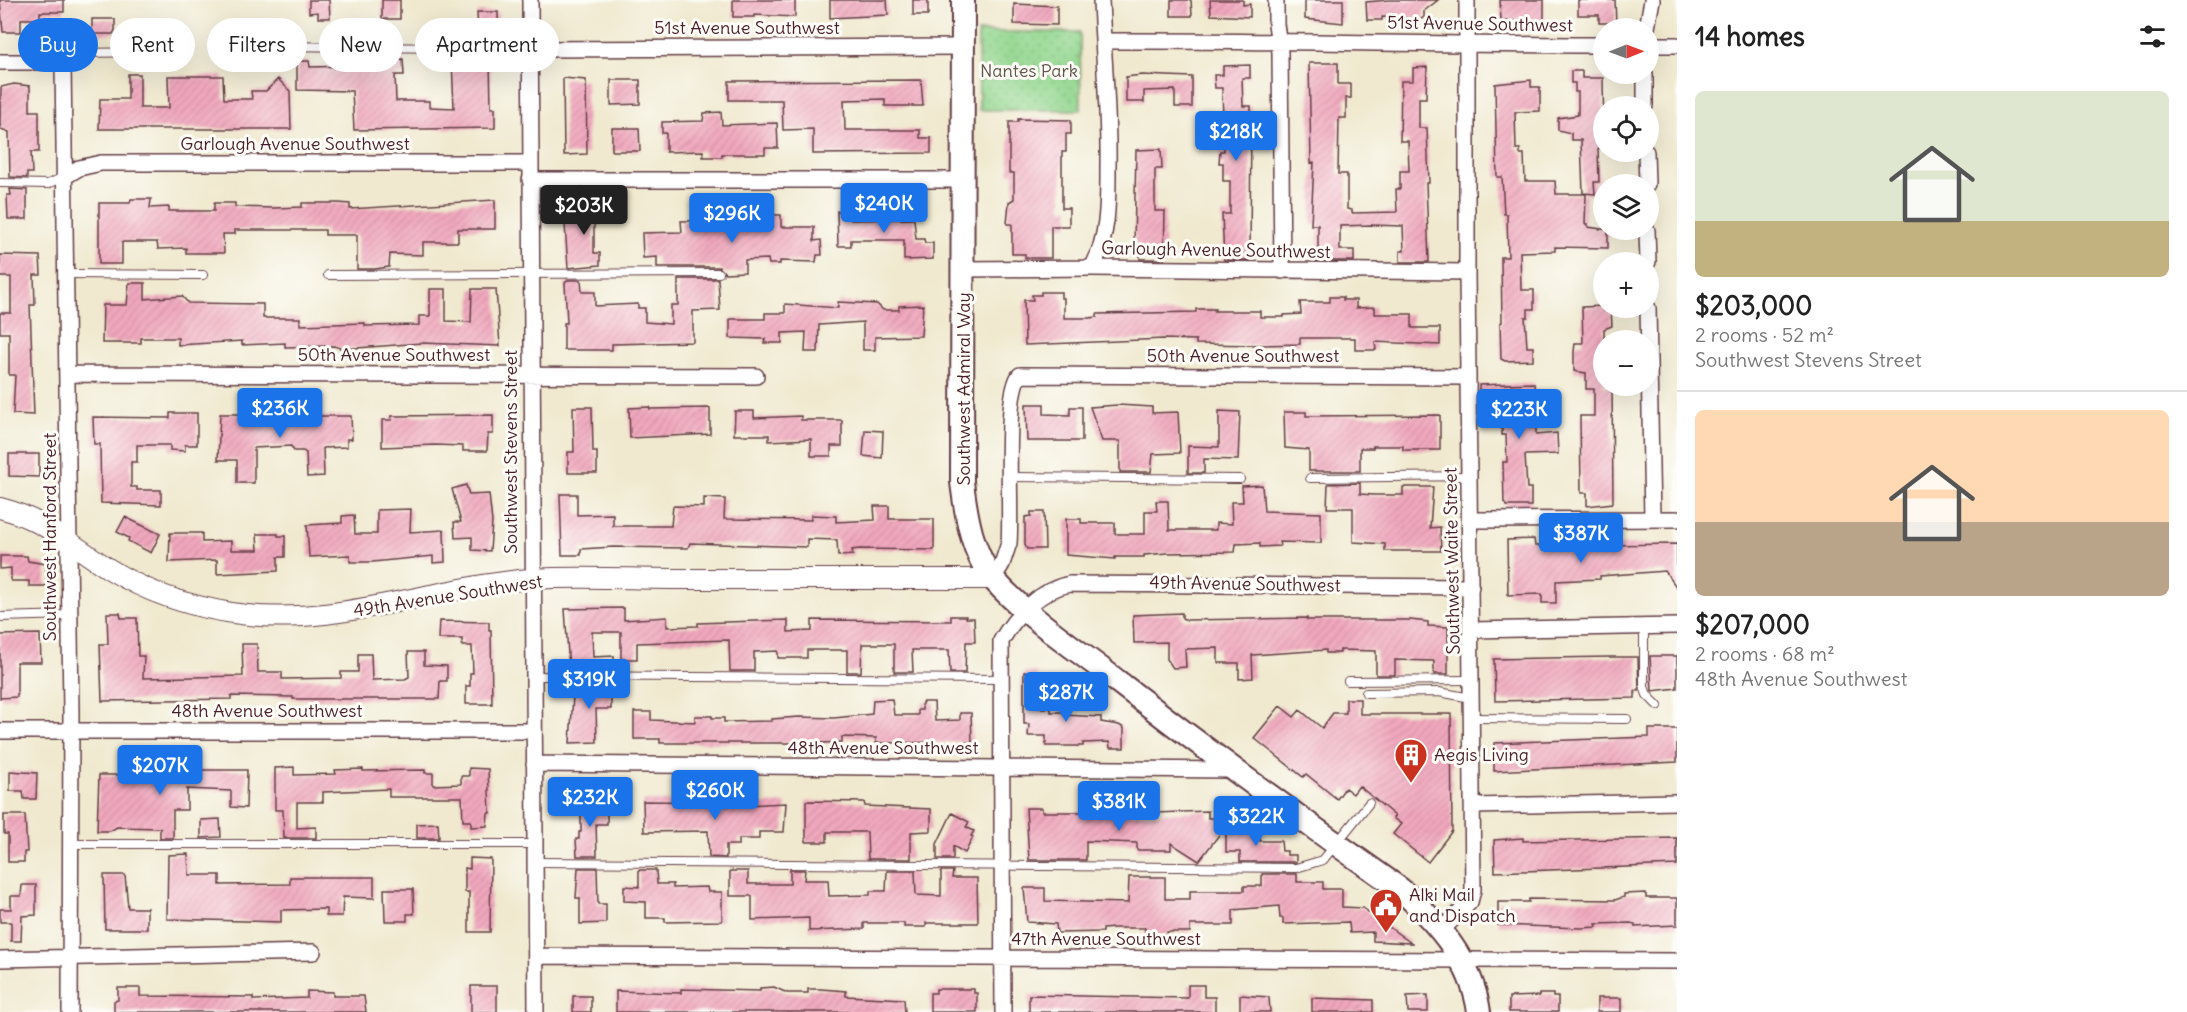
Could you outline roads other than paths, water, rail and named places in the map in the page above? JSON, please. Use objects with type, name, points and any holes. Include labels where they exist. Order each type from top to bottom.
[{"type":"main road","name":"Southwest Admiral Way","points":[[963,0],[962,482],[973,538],[993,579],[1027,610],[1231,770],[1400,889],[1442,930],[1461,959],[1479,1012]]},
{"type":"street","name":"Southwest Stevens Street","points":[[530,0],[530,18]]},
{"type":"street","points":[[1092,268],[1103,240],[1108,207],[1108,107],[1101,0]]},
{"type":"street","points":[[1276,0],[1282,271]]},
{"type":"street","name":"Southwest Waite Street","points":[[1442,930],[1470,902],[1473,890],[1473,680],[1467,272],[1467,0]]},
{"type":"street","points":[[1649,18],[1652,0]]},
{"type":"street","name":"51st Avenue Southwest","points":[[1105,41],[1278,40],[1468,45],[1593,45]]},
{"type":"street","points":[[1659,45],[1677,45]]},
{"type":"street","name":"51st Avenue Southwest","points":[[559,49],[963,47]]},
{"type":"street","points":[[0,62],[18,62]]},
{"type":"street","name":"Southwest Hanford Street","points":[[63,72],[71,730],[70,1012]]},
{"type":"street","name":"Southwest Stevens Street","points":[[531,72],[531,579],[536,1012]]},
{"type":"street","name":"Garlough Avenue Southwest","points":[[64,177],[79,168],[101,163],[530,163]]},
{"type":"street","points":[[530,180],[963,180]]},
{"type":"street","name":"Garlough Avenue Southwest","points":[[963,269],[1467,272]]},
{"type":"street","points":[[1648,318],[1652,519]]},
{"type":"street","name":"50th Avenue Southwest","points":[[68,374],[756,376]]},
{"type":"street","name":"50th Avenue Southwest","points":[[1011,477],[1011,404],[1018,377],[1025,374],[1468,377]]},
{"type":"street","points":[[993,579],[1002,564],[1009,543],[1011,477]]},
{"type":"street","name":"49th Avenue Southwest","points":[[0,508],[31,518],[69,540],[112,571],[152,591],[191,604],[233,613],[270,616],[306,617],[351,612],[531,579],[993,579]]},
{"type":"street","points":[[1470,520],[1677,519]]},
{"type":"street","name":"49th Avenue Southwest","points":[[1003,1012],[1001,641],[1027,610],[1057,587],[1070,584],[1471,587]]},
{"type":"street","points":[[1472,630],[1677,626]]},
{"type":"street","name":"48th Avenue Southwest","points":[[0,731],[534,731]]},
{"type":"street","name":"48th Avenue Southwest","points":[[534,764],[1231,770]]},
{"type":"street","points":[[1473,806],[1677,802]]},
{"type":"street","points":[[0,959],[313,952]]},
{"type":"street","name":"47th Avenue Southwest","points":[[536,956],[1677,961]]},
{"type":"lane","points":[[307,46],[415,48]]},
{"type":"lane","points":[[0,183],[48,184],[64,177]]},
{"type":"lane","points":[[328,275],[719,273]]},
{"type":"lane","points":[[65,274],[203,274]]},
{"type":"lane","points":[[1310,478],[1470,476]]},
{"type":"lane","points":[[1011,477],[1240,479]]},
{"type":"lane","points":[[0,617],[70,615]]},
{"type":"lane","points":[[1644,627],[1644,686],[1647,695],[1658,706]]},
{"type":"lane","points":[[533,676],[1001,680]]},
{"type":"lane","points":[[1348,681],[1473,680]]},
{"type":"lane","points":[[1366,693],[1439,692],[1473,699]]},
{"type":"lane","points":[[1473,718],[1627,719]]},
{"type":"lane","points":[[535,862],[1296,868],[1323,860],[1369,802]]},
{"type":"lane","points":[[71,844],[534,844]]},
{"type":"place","name":"Aegis Living","points":[[1411,784]]},
{"type":"place","name":"Alki Mail and Dispatch","points":[[1386,934]]},
{"type":"park label","name":"Nantes Park","points":[[1029,71]]}]
